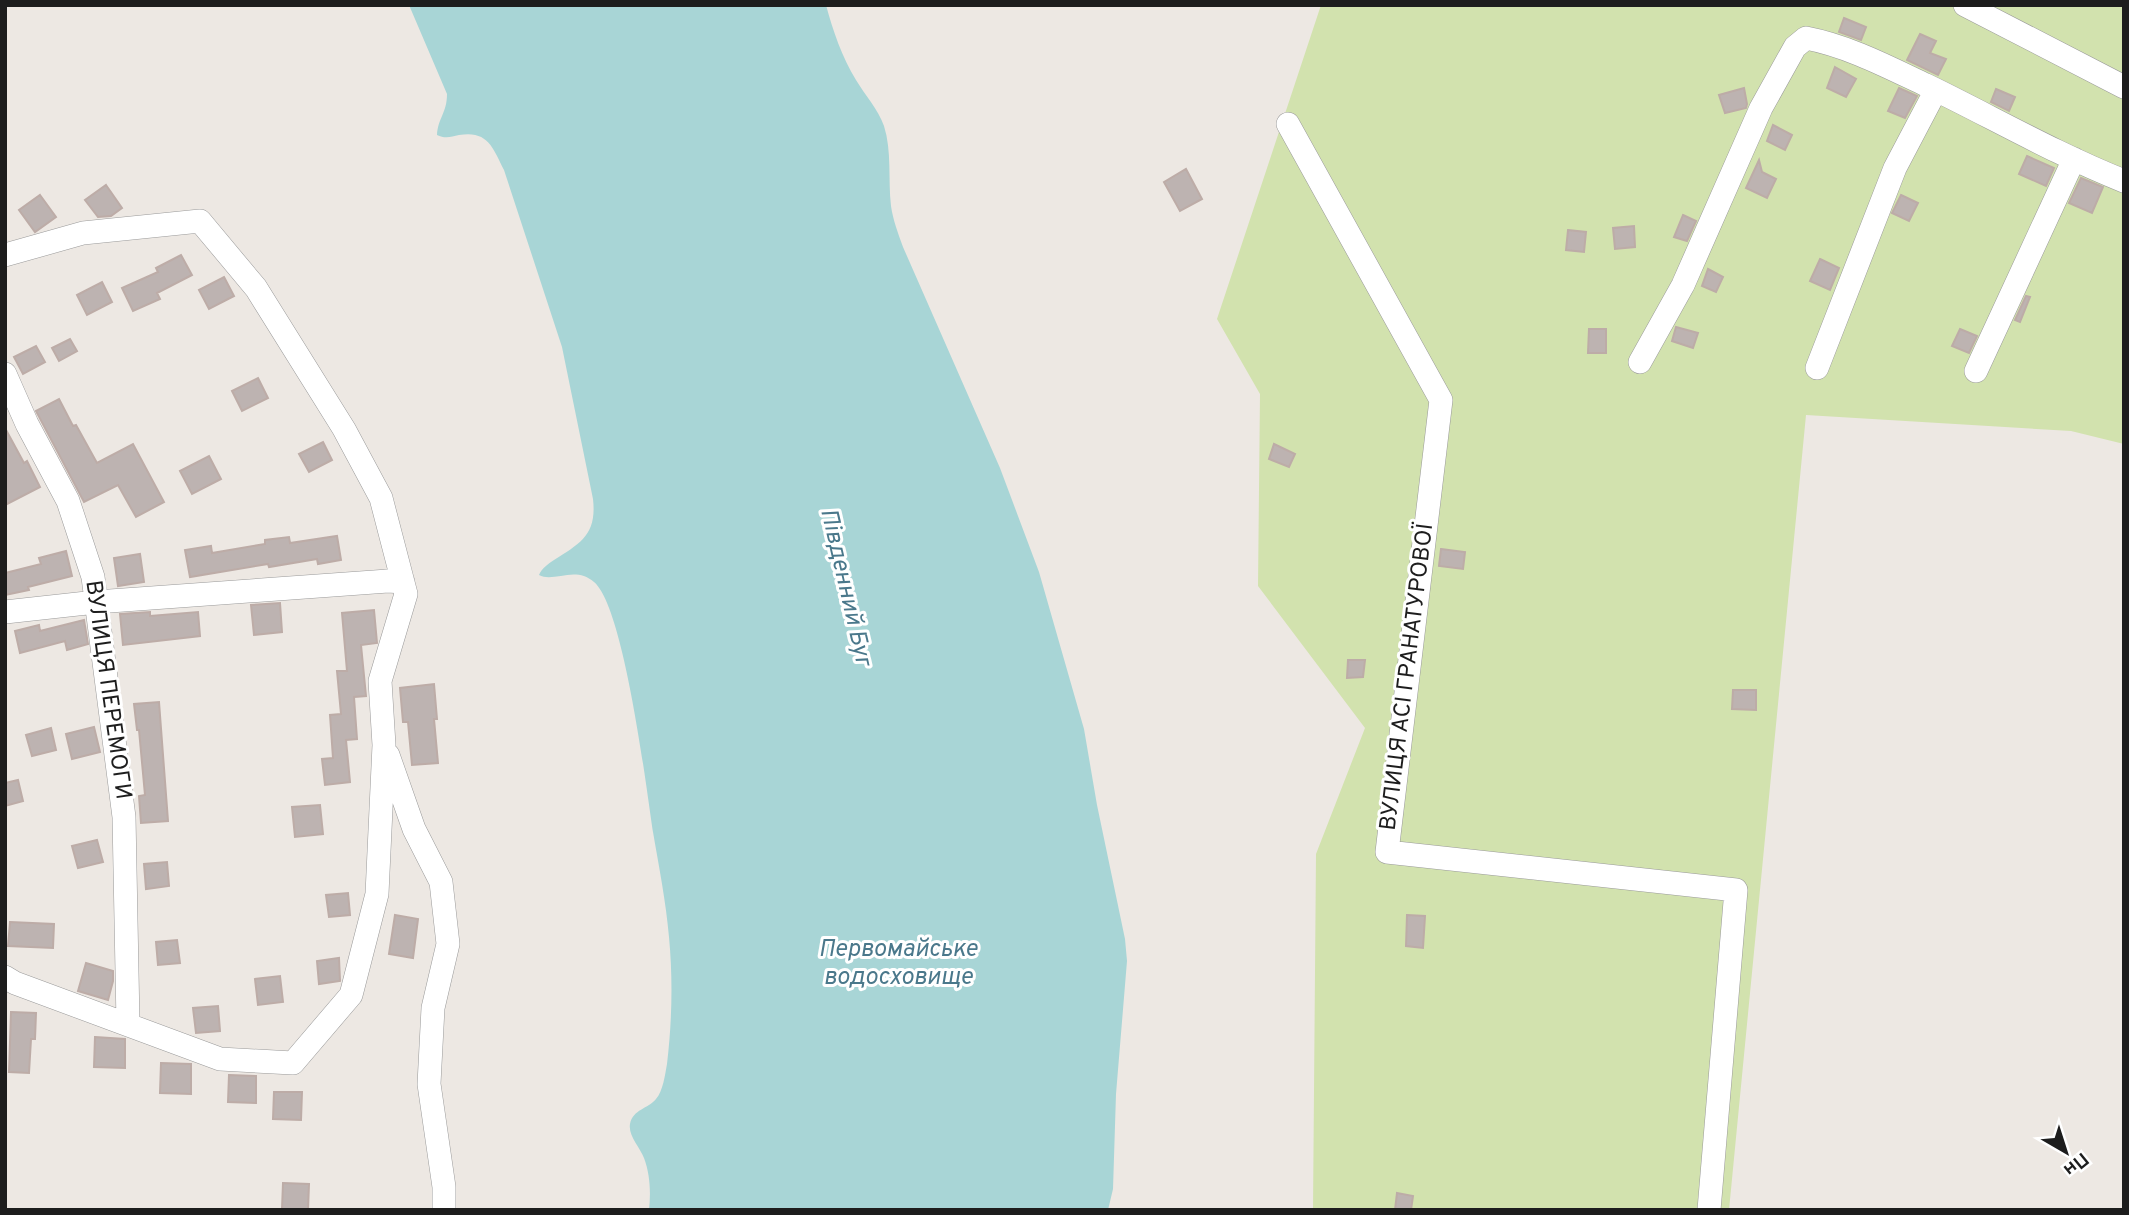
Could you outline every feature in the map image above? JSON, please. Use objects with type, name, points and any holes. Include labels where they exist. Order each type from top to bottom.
[{"type":"street","points":[[1965,5],[2124,87]]},
{"type":"street","points":[[1640,362],[1683,285],[1761,108],[1795,47],[1806,38],[1823,41],[1893,69],[2124,181]]},
{"type":"street","points":[[1817,368],[1895,168],[1936,90]]},
{"type":"street","name":"ВУЛИЦЯ АСІ ГРАНАТУРОВОЇ","points":[[1288,124],[1441,400],[1387,852],[1736,890],[1709,1210]]},
{"type":"street","points":[[1976,371],[2074,159]]},
{"type":"street","points":[[5,255],[83,233],[200,221],[256,288],[344,429],[381,498],[406,594],[380,681],[384,745],[377,894],[351,995],[293,1063],[220,1059],[5,977]]},
{"type":"street","name":"ВУЛИЦЯ ПЕРЕМОГИ","points":[[5,374],[27,424],[68,501],[93,577],[124,817],[128,1023]]},
{"type":"street","points":[[5,612],[96,602],[403,582]]},
{"type":"street","points":[[384,745],[414,829],[441,882],[448,944],[433,1009],[429,1084],[444,1187],[444,1210]]},
{"type":"green space","points":[[1321,5],[2124,5],[2124,444],[2071,431],[1806,415],[1729,1210],[1313,1210],[1316,854],[1365,728],[1258,586],[1260,394],[1217,319]]},
{"type":"water","name":"Первомайське водосховище","points":[[409,5],[826,5],[846,62],[884,126],[889,155],[891,206],[898,232],[1000,468],[1039,572],[1084,729],[1127,961],[1116,1094],[1113,1189],[1108,1210],[649,1210],[648,1170],[631,1133],[630,1124],[637,1112],[656,1099],[662,1087],[669,1048],[671,985],[666,911],[639,739],[624,660],[605,598],[587,577],[572,574],[551,577],[539,575],[547,565],[579,542],[590,529],[594,511],[593,499],[562,347],[504,170],[493,148],[483,138],[469,134],[448,137],[437,135],[447,94]]},
{"type":"building","points":[[1844,18],[1866,27],[1861,40],[1839,32]]},
{"type":"building","points":[[1920,34],[1936,41],[1930,53],[1946,59],[1938,75],[1907,60]]},
{"type":"building","points":[[1835,67],[1856,79],[1846,97],[1827,88]]},
{"type":"building","points":[[1744,88],[1746,108],[1725,113],[1719,95]]},
{"type":"building","points":[[1899,88],[1917,96],[1905,118],[1888,111]]},
{"type":"building","points":[[1996,89],[2015,97],[2009,111],[1991,102]]},
{"type":"building","points":[[1773,125],[1792,135],[1785,150],[1767,141]]},
{"type":"building","points":[[2027,156],[2054,168],[2046,186],[2019,174]]},
{"type":"building","points":[[1759,160],[1762,172],[1776,179],[1767,198],[1746,188]]},
{"type":"building","points":[[1186,169],[1202,199],[1180,211],[1164,182]]},
{"type":"building","points":[[2081,178],[2103,187],[2092,213],[2069,203]]},
{"type":"building","points":[[106,185],[122,208],[111,216],[98,217],[85,200]]},
{"type":"building","points":[[40,195],[56,217],[35,232],[19,210]]},
{"type":"building","points":[[1901,195],[1918,203],[1909,221],[1892,213]]},
{"type":"building","points":[[1683,215],[1696,221],[1687,241],[1674,237]]},
{"type":"building","points":[[1634,226],[1635,247],[1615,249],[1613,228]]},
{"type":"building","points":[[1568,230],[1586,232],[1584,252],[1566,250]]},
{"type":"building","points":[[181,255],[192,275],[157,293],[160,299],[133,311],[122,288],[158,272],[156,268]]},
{"type":"building","points":[[1820,259],[1839,268],[1830,290],[1810,281]]},
{"type":"building","points":[[1708,269],[1723,277],[1716,292],[1702,286]]},
{"type":"building","points":[[224,277],[234,296],[209,309],[199,290]]},
{"type":"building","points":[[102,282],[112,302],[87,315],[77,295]]},
{"type":"building","points":[[2026,296],[2030,297],[2020,322],[2015,320]]},
{"type":"building","points":[[1676,327],[1698,333],[1693,348],[1672,341]]},
{"type":"building","points":[[1589,329],[1606,329],[1606,353],[1588,353]]},
{"type":"building","points":[[1960,329],[1977,336],[1969,353],[1952,346]]},
{"type":"building","points":[[70,339],[77,351],[59,361],[52,348]]},
{"type":"building","points":[[36,346],[45,362],[23,374],[14,357]]},
{"type":"building","points":[[258,378],[268,398],[242,411],[232,391]]},
{"type":"building","points":[[59,399],[97,463],[133,444],[164,502],[136,517],[118,485],[84,502],[36,411]]},
{"type":"building","points":[[5,428],[40,487],[5,505]]},
{"type":"building","points":[[323,442],[332,460],[309,472],[299,454]]},
{"type":"building","points":[[1274,444],[1295,454],[1289,467],[1269,459]]},
{"type":"building","points":[[209,456],[221,479],[192,494],[180,471]]},
{"type":"building","points":[[337,536],[341,560],[318,564],[317,559],[269,567],[268,564],[190,577],[185,550],[211,546],[212,553],[265,544],[265,540],[289,537],[290,543]]},
{"type":"building","points":[[1441,549],[1465,552],[1463,569],[1439,566]]},
{"type":"building","points":[[66,551],[72,576],[5,595],[5,573],[41,564],[39,558]]},
{"type":"building","points":[[140,554],[144,582],[118,586],[114,558]]},
{"type":"building","points":[[280,603],[282,632],[254,635],[251,605]]},
{"type":"building","points":[[374,610],[377,643],[361,645],[366,696],[354,697],[357,739],[346,740],[350,782],[325,785],[322,759],[333,758],[330,715],[341,714],[337,671],[347,671],[342,613]]},
{"type":"building","points":[[150,612],[150,616],[198,612],[200,636],[123,645],[120,614]]},
{"type":"building","points":[[84,620],[88,644],[67,650],[65,641],[20,653],[15,631],[39,625],[40,631]]},
{"type":"building","points":[[1348,660],[1365,660],[1363,677],[1347,678]]},
{"type":"building","points":[[434,684],[438,763],[412,765],[408,722],[403,722],[400,688]]},
{"type":"building","points":[[1733,690],[1756,690],[1756,710],[1732,709]]},
{"type":"building","points":[[159,702],[168,821],[141,823],[139,796],[145,795],[134,704]]},
{"type":"building","points":[[94,727],[100,752],[72,759],[66,734]]},
{"type":"building","points":[[51,728],[56,750],[32,756],[26,735]]},
{"type":"building","points":[[18,780],[23,801],[5,806],[5,783]]},
{"type":"building","points":[[320,805],[323,834],[295,837],[292,807]]},
{"type":"building","points":[[97,840],[103,862],[78,868],[72,846]]},
{"type":"building","points":[[167,862],[169,886],[146,889],[144,864]]},
{"type":"building","points":[[348,893],[350,915],[329,917],[326,895]]},
{"type":"building","points":[[395,915],[418,919],[413,958],[389,954]]},
{"type":"building","points":[[1407,915],[1425,916],[1423,948],[1406,946]]},
{"type":"building","points":[[10,922],[54,924],[53,948],[8,946]]},
{"type":"building","points":[[177,940],[180,963],[158,965],[156,942]]},
{"type":"building","points":[[339,958],[340,981],[319,984],[317,961]]},
{"type":"building","points":[[86,963],[113,971],[108,1000],[78,991]]},
{"type":"building","points":[[280,976],[283,1002],[258,1005],[255,979]]},
{"type":"building","points":[[218,1006],[220,1031],[196,1033],[193,1008]]},
{"type":"building","points":[[11,1012],[36,1013],[29,1073],[9,1072]]},
{"type":"building","points":[[95,1037],[125,1039],[125,1068],[94,1067]]},
{"type":"building","points":[[161,1063],[191,1064],[191,1094],[160,1093]]},
{"type":"building","points":[[229,1075],[256,1076],[256,1103],[228,1102]]},
{"type":"building","points":[[274,1092],[302,1092],[301,1120],[273,1119]]},
{"type":"building","points":[[283,1183],[309,1184],[308,1210],[282,1209]]},
{"type":"building","points":[[1397,1193],[1413,1196],[1411,1210],[1395,1210]]},
{"type":"water label","name":"Південний Буг","points":[[845,587]]}]
